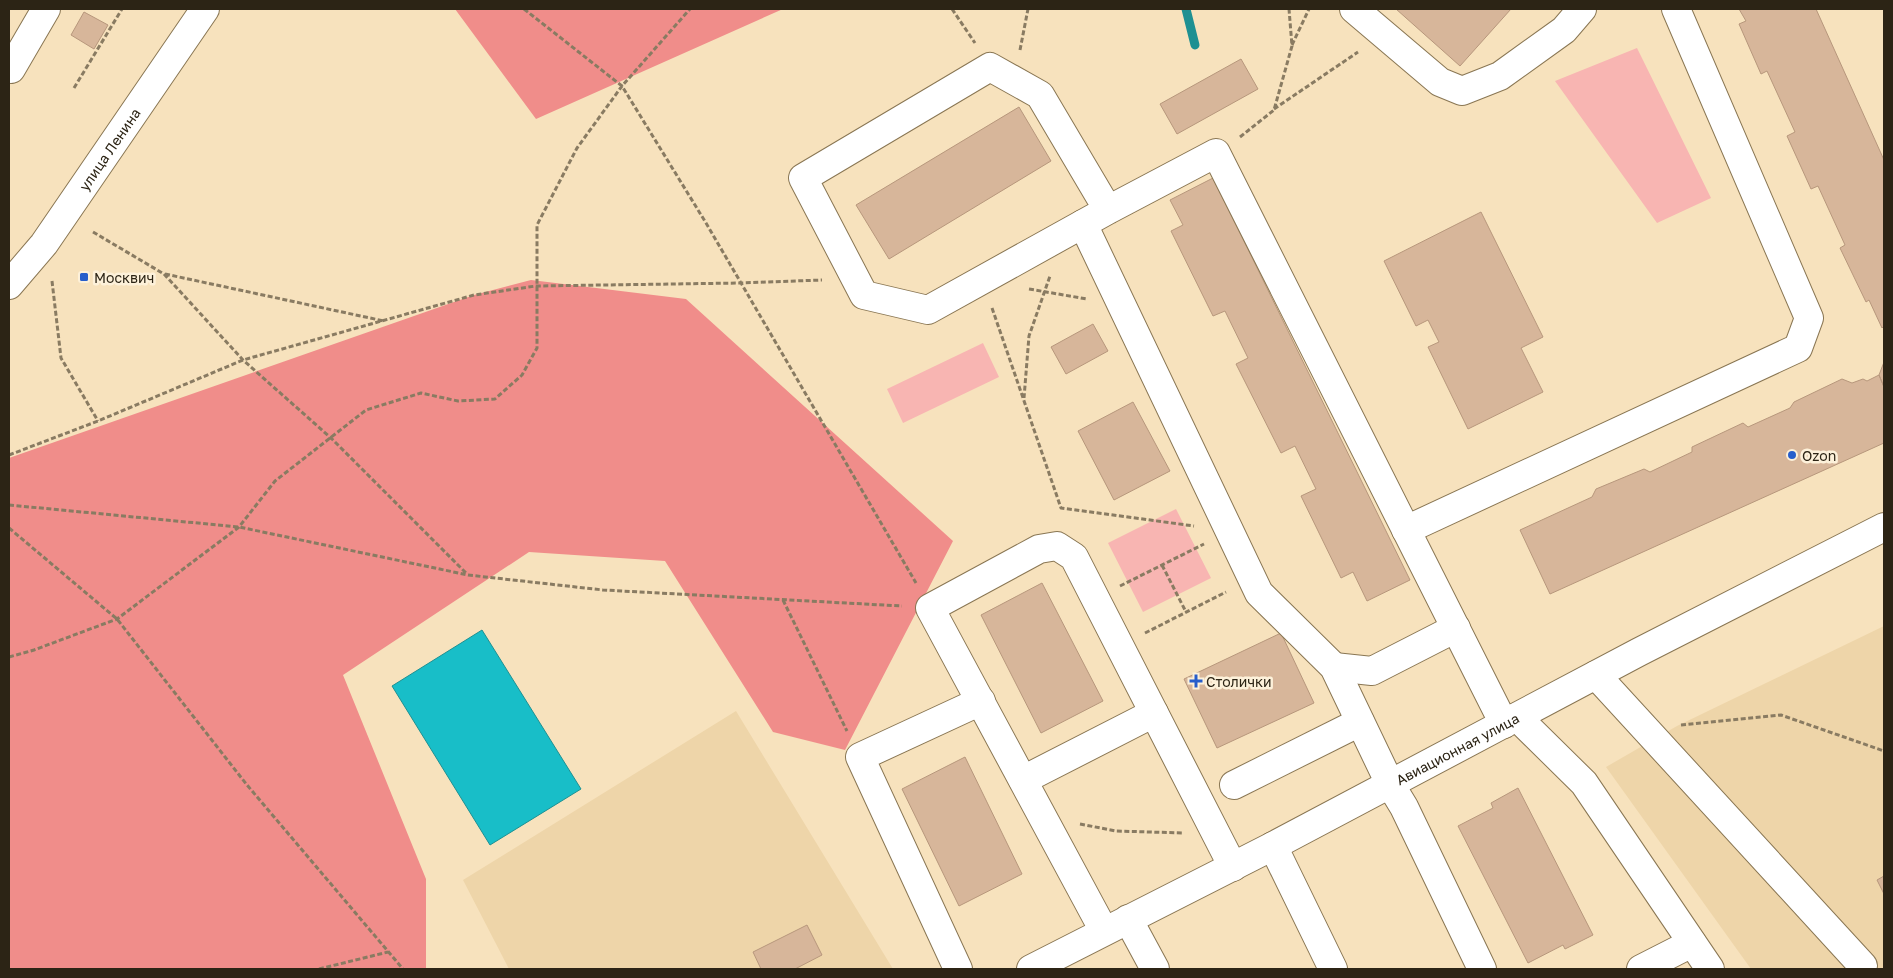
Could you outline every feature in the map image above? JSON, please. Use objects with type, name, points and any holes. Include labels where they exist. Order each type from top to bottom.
[{"type":"street","points":[[11,69],[46,9]]},
{"type":"street","name":"улица Ленина","points":[[9,285],[44,244],[204,9]]},
{"type":"street","points":[[1354,9],[1440,82],[1462,91],[1500,76],[1564,30],[1582,9]]},
{"type":"street","points":[[1406,530],[1798,348],[1809,318],[1676,9]]},
{"type":"street","points":[[1108,210],[1040,95],[990,67],[803,178],[864,295],[928,310],[1108,210],[1216,153],[1456,628],[1510,720],[1584,783],[1710,969]]},
{"type":"street","points":[[1073,230],[1121,305],[1259,593],[1334,667],[1482,969]]},
{"type":"street","name":"Авиационная улица","points":[[1031,969],[1233,867],[1596,675],[1884,527]]},
{"type":"street","points":[[1104,931],[930,608],[1039,549],[1057,546],[1074,557],[1233,867]]},
{"type":"street","points":[[1334,667],[1372,671],[1456,628]]},
{"type":"street","points":[[1596,675],[1863,966],[1861,969]]},
{"type":"street","points":[[958,969],[860,757],[981,701]]},
{"type":"street","points":[[1023,780],[1154,713]]},
{"type":"street","points":[[1234,785],[1360,722]]},
{"type":"street","points":[[1273,846],[1333,969]]},
{"type":"street","points":[[1128,919],[1155,969]]},
{"type":"street","points":[[1641,969],[1692,943]]},
{"type":"path","points":[[74,88],[122,9]]},
{"type":"path","points":[[524,9],[622,86],[706,223],[930,608]]},
{"type":"path","points":[[9,657],[34,650],[117,619],[239,527],[275,481],[366,410],[421,393],[458,401],[494,399],[522,375],[537,348],[536,286],[538,225],[577,148],[622,86],[690,9]]},
{"type":"path","points":[[952,9],[990,67]]},
{"type":"path","points":[[1014,80],[1028,9]]},
{"type":"path","points":[[1289,9],[1292,46]]},
{"type":"path","points":[[1274,110],[1292,46],[1309,9]]},
{"type":"path","points":[[1216,153],[1383,34]]},
{"type":"path","points":[[1024,401],[1029,336],[1045,292],[1073,230]]},
{"type":"path","points":[[93,232],[164,274],[243,360],[331,438],[468,575]]},
{"type":"path","points":[[164,274],[384,321]]},
{"type":"path","points":[[9,456],[243,360],[474,295],[536,286],[855,279]]},
{"type":"path","points":[[982,280],[1062,508],[1230,530]]},
{"type":"path","points":[[52,281],[61,358],[98,421]]},
{"type":"path","points":[[1027,288],[1121,305]]},
{"type":"path","points":[[9,505],[239,527],[468,575],[603,590],[930,608]]},
{"type":"path","points":[[9,528],[117,619],[248,785],[402,969]]},
{"type":"path","points":[[1095,599],[1230,530]]},
{"type":"path","points":[[1162,565],[1186,612]]},
{"type":"path","points":[[1120,646],[1252,578]]},
{"type":"path","points":[[782,600],[860,757]]},
{"type":"path","points":[[1677,726],[1781,715],[1884,751]]},
{"type":"path","points":[[1043,817],[1116,831],[1216,834]]},
{"type":"path","points":[[319,969],[388,952]]},
{"type":"shaded area","points":[[455,9],[783,9],[536,119]]},
{"type":"shaded area","points":[[1637,48],[1711,198],[1657,223],[1555,81]]},
{"type":"shaded area","points":[[531,280],[686,299],[953,541],[845,750],[773,732],[665,561],[529,552],[343,675],[426,879],[426,969],[9,969],[9,458],[474,295]]},
{"type":"shaded area","points":[[983,343],[999,377],[903,423],[887,389]]},
{"type":"shaded area","points":[[1176,509],[1211,578],[1143,612],[1108,543]]},
{"type":"shaded area","points":[[1884,626],[1884,969],[1751,969],[1606,767],[1677,726]]},
{"type":"shaded area","points":[[736,711],[893,969],[509,969],[463,880]]},
{"type":"water","points":[[482,630],[581,789],[490,845],[392,686]]},
{"type":"building","points":[[1396,9],[1511,9],[1460,66]]},
{"type":"building","points":[[1739,9],[1816,9],[1884,160],[1884,326],[1882,328],[1869,300],[1866,302],[1840,248],[1845,245],[1818,186],[1811,189],[1787,136],[1795,132],[1767,71],[1761,74],[1739,24],[1746,21]]},
{"type":"building","points":[[84,12],[108,25],[94,49],[71,35]]},
{"type":"building","points":[[1241,59],[1258,89],[1177,134],[1160,104]]},
{"type":"building","points":[[1019,107],[1051,161],[889,259],[856,205]]},
{"type":"building","points":[[1213,178],[1410,580],[1367,601],[1353,572],[1341,578],[1301,496],[1316,489],[1295,446],[1281,453],[1236,364],[1248,358],[1225,311],[1213,316],[1171,231],[1183,225],[1170,200]]},
{"type":"building","points":[[1481,212],[1543,337],[1521,348],[1543,392],[1468,429],[1428,347],[1439,342],[1428,320],[1416,326],[1384,261]]},
{"type":"building","points":[[1093,324],[1108,351],[1066,374],[1051,347]]},
{"type":"building","points":[[1884,362],[1884,387],[1879,375]]},
{"type":"building","points":[[1879,375],[1884,387],[1884,443],[1550,594],[1520,530],[1592,497],[1596,489],[1644,469],[1650,472],[1692,452],[1692,447],[1743,423],[1748,427],[1790,408],[1794,402],[1842,379],[1852,383],[1863,379],[1867,381]]},
{"type":"building","points":[[1133,402],[1170,471],[1114,500],[1078,431]]},
{"type":"building","points":[[1042,583],[1103,701],[1041,733],[981,615]]},
{"type":"building","points":[[1281,633],[1314,703],[1217,748],[1184,679]]},
{"type":"building","points":[[965,757],[1022,874],[959,906],[902,789]]},
{"type":"building","points":[[1518,788],[1593,935],[1565,949],[1563,945],[1528,963],[1458,826],[1493,808],[1491,803]]},
{"type":"building","points":[[1884,876],[1884,894],[1877,880]]},
{"type":"building","points":[[807,925],[822,955],[795,969],[761,969],[753,952]]},
{"type":"waterway","points":[[1186,9],[1195,45]]},
{"type":"place","name":"Москвич","points":[[84,277]]},
{"type":"place","name":"Ozon","points":[[1792,455]]},
{"type":"place","name":"Столички","points":[[1196,681]]}]
